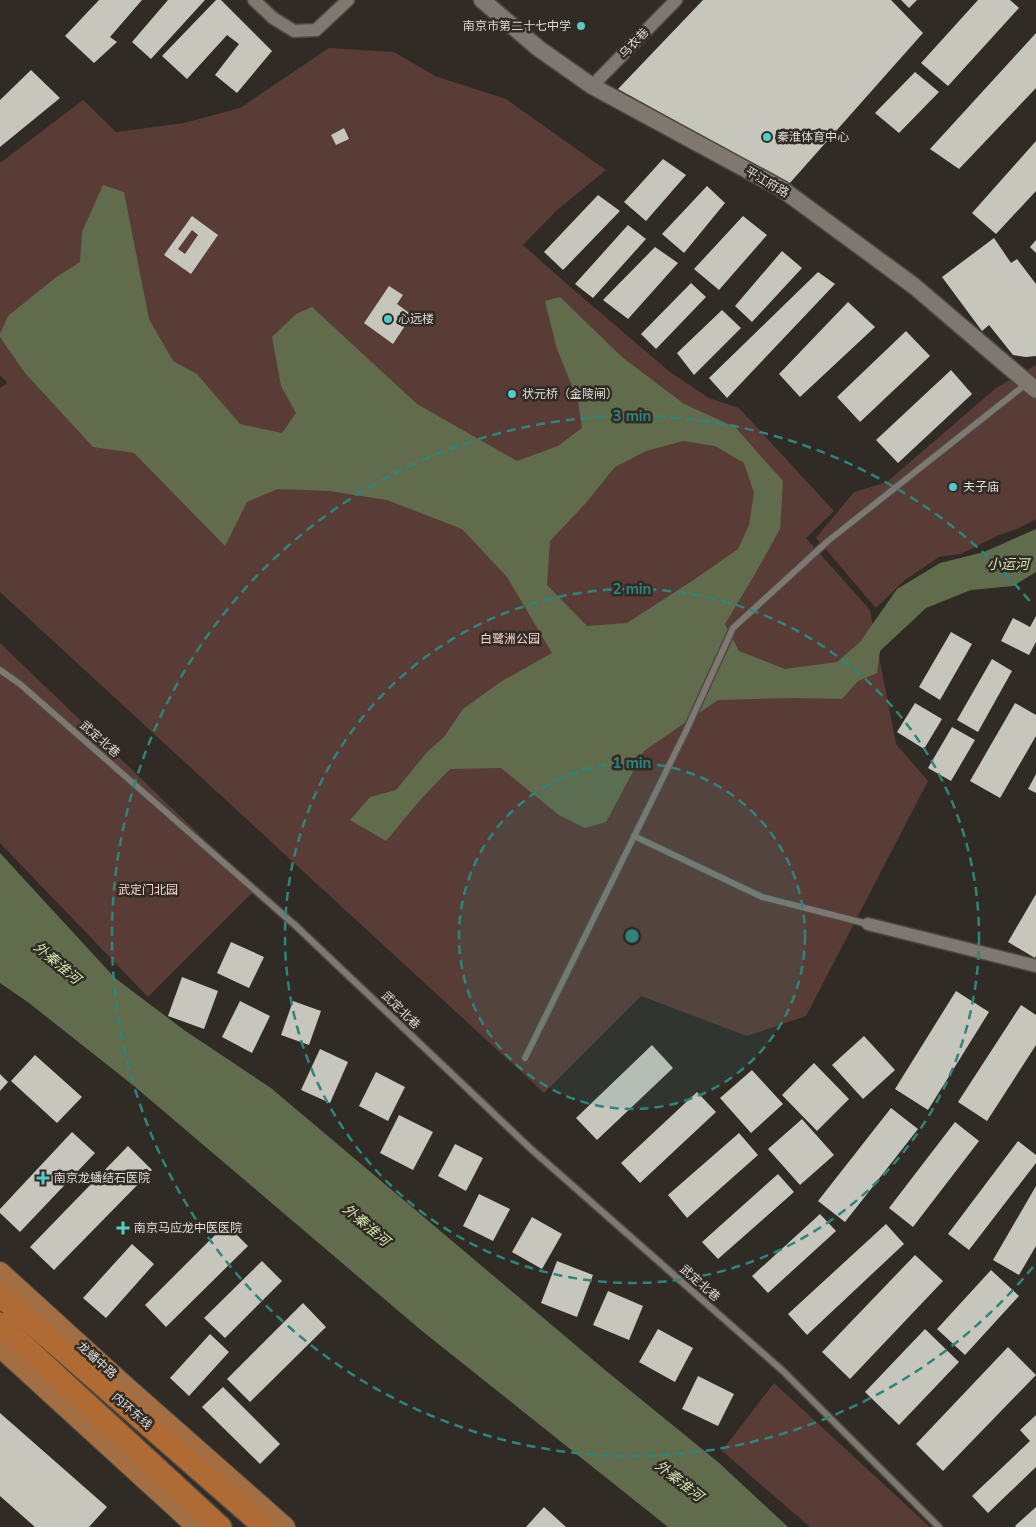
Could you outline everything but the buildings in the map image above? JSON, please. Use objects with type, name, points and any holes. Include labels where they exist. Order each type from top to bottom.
[{"type":"highway","name":"内环东线","points":[[0,1296],[264,1527]]},
{"type":"highway","name":"内环东线","points":[[0,1324],[221,1527]]},
{"type":"main road","name":"龙蟠中路","points":[[0,1272],[285,1527]]},
{"type":"main road","points":[[0,1347],[197,1527]]},
{"type":"street","points":[[254,0],[274,18],[294,31],[316,30],[348,0]]},
{"type":"street","name":"平江府路","points":[[482,0],[538,48],[592,86],[782,189],[914,286],[1032,386]]},
{"type":"street","name":"乌衣巷","points":[[592,86],[676,0]]},
{"type":"street","points":[[868,924],[1036,966]]},
{"type":"lane","points":[[525,1058],[686,731],[733,628],[828,541],[1032,386]]},
{"type":"lane","name":"武定北巷","points":[[0,670],[20,684],[296,926],[531,1149],[783,1371],[939,1527]]},
{"type":"lane","points":[[634,836],[762,896],[868,924]]},
{"type":"green space","name":"白鹭洲公园","points":[[329,48],[394,52],[435,76],[506,99],[606,170],[557,210],[523,245],[670,372],[709,398],[739,408],[834,511],[806,538],[870,610],[896,744],[928,781],[806,1016],[747,1036],[641,996],[544,1093],[0,592],[0,388],[7,383],[0,375],[0,163],[83,100],[116,132],[184,123],[240,108]]},
{"type":"green space","name":"夫子庙","points":[[1036,365],[1036,519],[961,554],[939,557],[905,580],[876,608],[816,538],[854,492],[887,482],[996,388]]},
{"type":"green space","name":"武定门北园","points":[[0,643],[256,889],[148,997],[0,843]]},
{"type":"green space","points":[[774,1383],[930,1527],[810,1527],[722,1451]]},
{"type":"water","name":"小运河","points":[[103,185],[124,192],[149,319],[173,361],[197,374],[240,424],[282,433],[296,413],[281,386],[272,337],[296,314],[312,307],[417,404],[517,461],[558,446],[582,428],[578,401],[557,349],[545,301],[560,297],[622,357],[684,404],[735,427],[783,481],[780,529],[725,624],[739,651],[785,669],[837,662],[860,642],[897,589],[940,563],[984,552],[1036,529],[1036,572],[1013,586],[971,590],[926,608],[880,651],[877,673],[858,681],[842,699],[718,700],[644,751],[606,822],[585,828],[559,815],[501,768],[450,769],[421,799],[386,841],[350,820],[370,797],[396,790],[428,751],[444,737],[463,709],[502,681],[552,653],[507,577],[462,529],[387,500],[329,491],[278,489],[247,502],[225,546],[134,453],[93,447],[25,373],[0,337],[8,316],[55,278],[80,262],[82,232]],"holes":[[[683,441],[715,446],[744,463],[754,493],[749,525],[738,549],[627,623],[587,626],[547,585],[550,541],[585,504],[615,467],[646,451]]]},
{"type":"water","name":"外秦淮河","points":[[0,853],[115,978],[184,1030],[271,1088],[605,1370],[718,1462],[788,1527],[668,1527],[422,1331],[134,1086],[29,1003],[0,983]]},
{"type":"place","name":"南京市第二十七中学","points":[[581,26]]},
{"type":"place","name":"秦淮体育中心","points":[[767,137]]},
{"type":"place","name":"心远楼","points":[[388,319]]},
{"type":"place","name":"状元桥（金陵闸）","points":[[512,394]]},
{"type":"place","name":"夫子庙","points":[[953,487]]},
{"type":"place","name":"南京龙蟠结石医院","points":[[43,1178]]},
{"type":"place","name":"南京马应龙中医医院","points":[[123,1228]]}]
